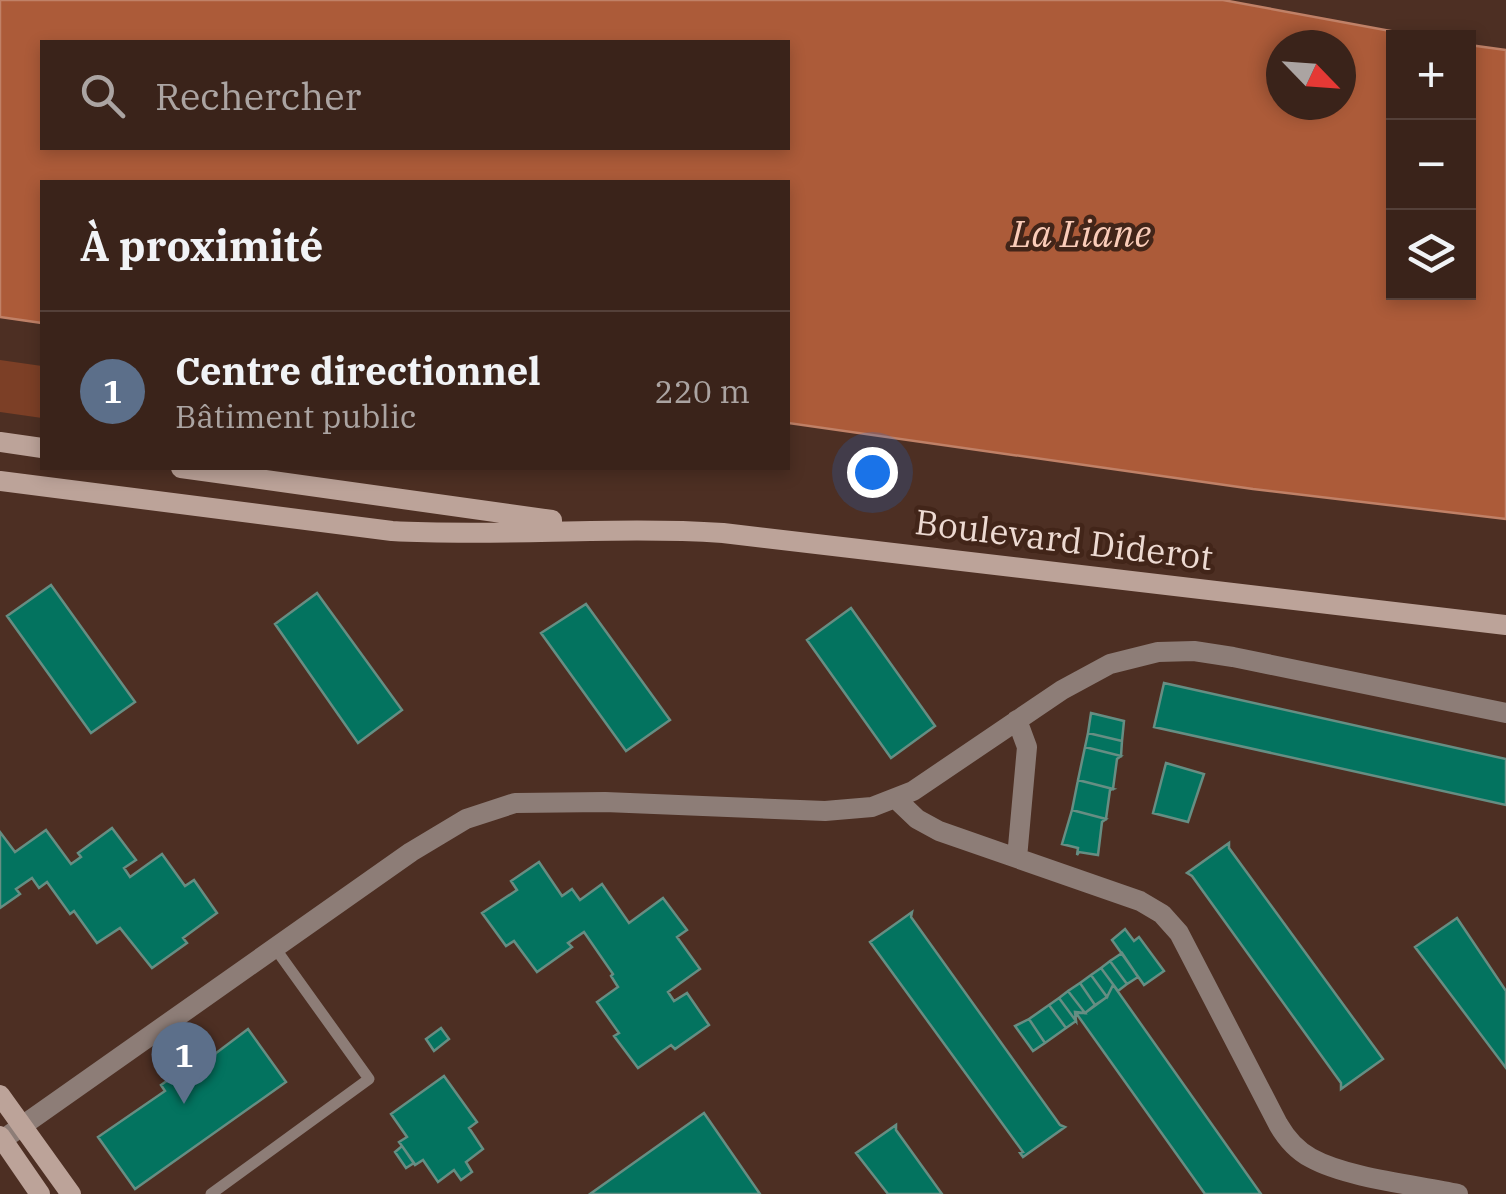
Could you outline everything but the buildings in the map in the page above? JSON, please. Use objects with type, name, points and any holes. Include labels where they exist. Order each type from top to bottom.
[{"type":"street","points":[[0,442],[40,448]]},
{"type":"street","name":"Boulevard Diderot","points":[[196,470],[614,529]]},
{"type":"street","name":"Boulevard Diderot","points":[[0,481],[372,530],[441,534],[614,529],[708,532],[816,542],[1506,624]]},
{"type":"street","points":[[40,1194],[4,1148],[275,948],[432,838],[495,808],[547,800],[825,812],[872,807],[896,799],[1062,690],[1110,664],[1142,654],[1177,651],[1258,661],[1506,714]]},
{"type":"street","points":[[1017,720],[1027,747],[1017,858]]},
{"type":"street","points":[[896,799],[917,819],[939,830],[1140,901],[1172,923],[1285,1135],[1301,1152],[1337,1168],[1458,1194]]},
{"type":"street","points":[[0,1094],[71,1194]]},
{"type":"lane","points":[[211,1194],[369,1079],[275,948]]},
{"type":"shaded area","points":[[0,360],[40,366],[40,418],[0,412]]},
{"type":"water","name":"La Liane","points":[[0,0],[1223,0],[1386,30],[1386,300],[1476,300],[1476,46],[1506,50],[1506,519],[1253,489],[790,423],[790,180],[40,180],[40,323],[0,317]]},
{"type":"place","name":"Centre directionnel","points":[[184,1104]]}]
